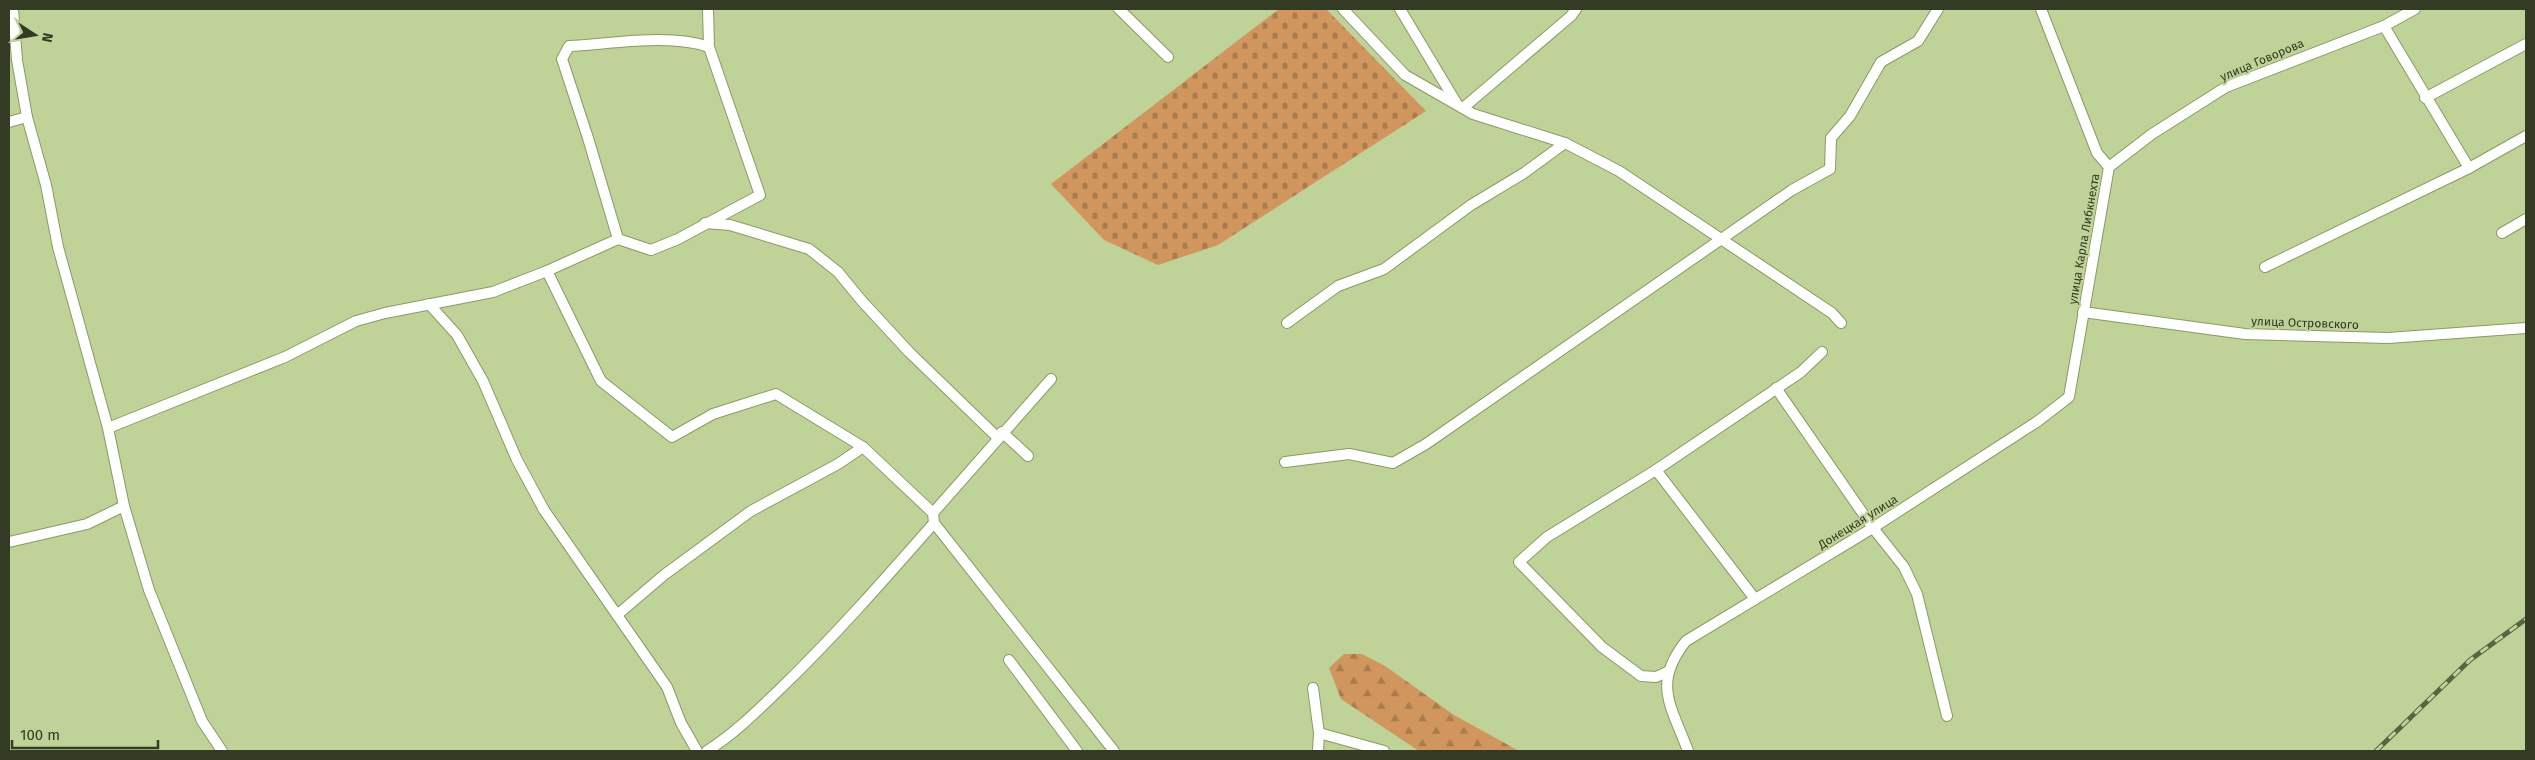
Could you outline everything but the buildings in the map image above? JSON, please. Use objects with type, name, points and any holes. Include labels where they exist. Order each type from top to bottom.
[{"type":"street","points":[[13,9],[17,60],[27,117],[46,185],[58,247],[108,428],[124,506],[149,590],[202,721],[222,751]]},
{"type":"street","points":[[108,428],[286,357],[356,321],[429,304],[493,292],[547,271],[618,239],[651,250],[760,194],[710,47],[708,9]]},
{"type":"street","points":[[1119,9],[1168,57]]},
{"type":"street","points":[[1343,9],[1405,75],[1473,114],[1565,143],[1619,171],[1832,313],[1841,323]]},
{"type":"street","points":[[1400,9],[1460,106]]},
{"type":"street","points":[[1460,106],[1571,16],[1576,9]]},
{"type":"street","points":[[1285,462],[1350,454],[1374,461],[1393,462],[1426,444],[1534,367],[1687,264],[1792,190],[1830,169],[1831,138],[1850,116],[1881,62],[1918,41],[1938,9]]},
{"type":"street","name":"улица Карла Либкнехта","points":[[2041,9],[2097,153],[2109,167],[2069,397]]},
{"type":"street","name":"улица Говорова","points":[[2109,167],[2152,134],[2226,87],[2384,26],[2415,9]]},
{"type":"street","points":[[2384,26],[2425,98],[2469,168]]},
{"type":"street","points":[[618,239],[562,59],[569,46],[648,41],[698,44],[710,47]]},
{"type":"street","points":[[2425,98],[2526,44]]},
{"type":"street","points":[[9,122],[27,117]]},
{"type":"street","points":[[2265,268],[2469,168],[2526,136]]},
{"type":"street","points":[[1287,323],[1338,286],[1384,270],[1471,206],[1524,173],[1565,143]]},
{"type":"street","points":[[2502,233],[2526,219]]},
{"type":"street","points":[[705,223],[730,225],[809,248],[838,272],[909,352],[1000,435],[1028,456]]},
{"type":"street","points":[[547,271],[601,381],[672,437],[713,414],[776,394],[863,447],[933,518],[1114,751]]},
{"type":"street","points":[[429,304],[457,335],[484,381],[517,460],[544,510],[667,687],[681,723],[697,751]]},
{"type":"street","name":"улица Островского","points":[[2083,312],[2245,334],[2388,338],[2526,328]]},
{"type":"street","points":[[1667,672],[1656,678],[1641,676],[1602,647],[1519,562],[1547,537],[1656,470],[1801,372],[1822,352]]},
{"type":"street","points":[[707,751],[731,736],[802,668],[878,588],[1000,435],[1051,379]]},
{"type":"street","points":[[1776,388],[1873,528],[1904,567],[1917,594],[1947,716]]},
{"type":"street","name":"Донецкая улица","points":[[1667,672],[1674,657],[1686,641],[1873,528],[2038,421],[2069,397]]},
{"type":"street","points":[[617,615],[664,575],[752,511],[838,464],[863,447]]},
{"type":"street","points":[[1656,470],[1755,599]]},
{"type":"street","points":[[9,542],[87,524],[124,506]]},
{"type":"street","points":[[1009,660],[1077,751]]},
{"type":"street","points":[[1667,672],[1666,691],[1688,751]]},
{"type":"street","points":[[1313,688],[1319,733],[1318,751]]},
{"type":"street","points":[[1319,733],[1384,751]]},
{"type":"green space","points":[[1279,9],[1326,9],[1426,111],[1218,245],[1158,265],[1104,240],[1051,184]]},
{"type":"green space","points":[[1344,654],[1362,654],[1385,666],[1454,715],[1519,751],[1419,751],[1341,699],[1329,668]]},
{"type":"railway","points":[[2376,751],[2470,660],[2526,619]]}]
